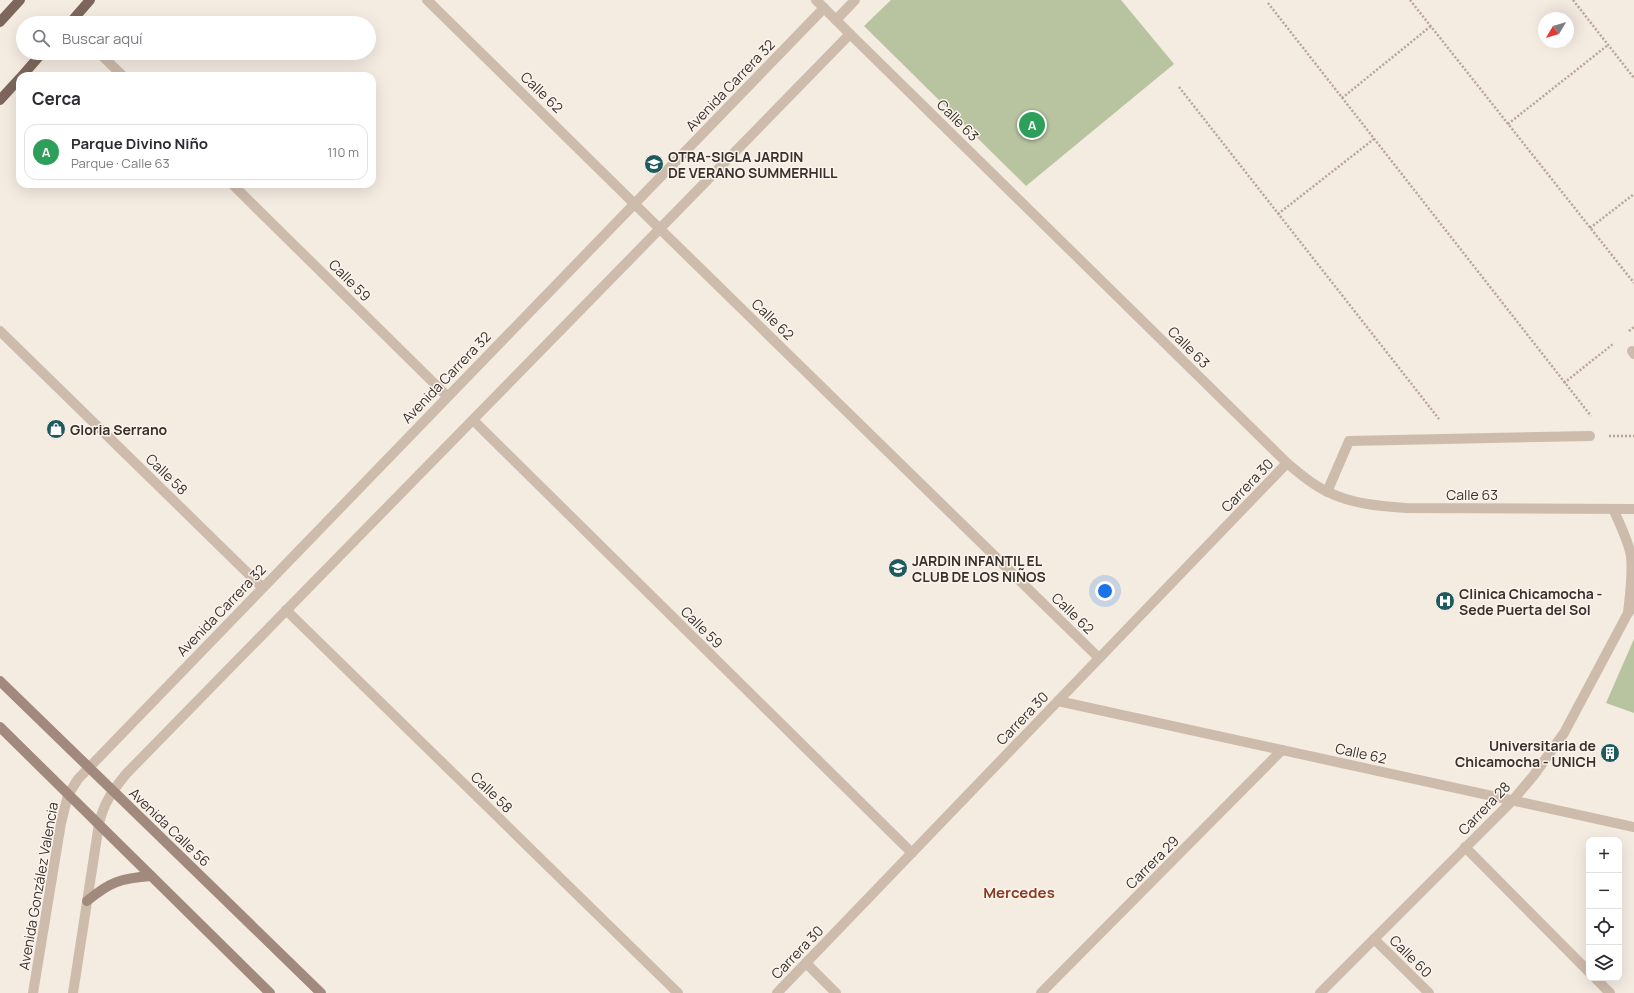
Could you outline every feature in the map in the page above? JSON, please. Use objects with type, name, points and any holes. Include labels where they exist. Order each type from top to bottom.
[{"type":"main road","points":[[0,22],[20,0]]},
{"type":"main road","points":[[76,16],[90,0]]},
{"type":"main road","points":[[25,72],[36,60]]},
{"type":"main road","points":[[0,100],[16,82]]},
{"type":"main road","name":"Avenida Calle 56","points":[[0,681],[321,993]]},
{"type":"main road","points":[[0,727],[270,993]]},
{"type":"main road","points":[[87,901],[100,890],[112,883],[129,878],[151,876]]},
{"type":"street","name":"Calle 62","points":[[427,0],[1099,658]]},
{"type":"street","name":"Calle 63","points":[[816,0],[1287,463],[1309,481],[1327,492],[1349,500],[1373,506],[1406,508],[1634,509]]},
{"type":"street","points":[[836,20],[855,0]]},
{"type":"street","name":"Avenida Carrera 32","points":[[88,767],[824,8]]},
{"type":"street","points":[[73,993],[101,813],[112,790],[131,768],[850,34]]},
{"type":"street","points":[[106,60],[119,72]]},
{"type":"street","name":"Calle 59","points":[[236,188],[448,396]]},
{"type":"street","name":"Calle 58","points":[[0,331],[262,587]]},
{"type":"street","name":"Calle 59","points":[[473,420],[912,853]]},
{"type":"street","points":[[1327,492],[1349,441],[1590,436]]},
{"type":"street","name":"Carrera 30","points":[[777,993],[1287,463]]},
{"type":"street","name":"Carrera 28","points":[[1320,993],[1513,800],[1534,775],[1564,733],[1631,609],[1632,579],[1630,555],[1624,532],[1613,509]]},
{"type":"street","name":"Calle 58","points":[[286,610],[678,993]]},
{"type":"street","name":"Calle 62","points":[[1058,701],[1634,826]]},
{"type":"street","name":"Carrera 29","points":[[1041,993],[1282,750]]},
{"type":"street","name":"Avenida González Valencia","points":[[33,993],[60,823],[68,795],[88,767]]},
{"type":"street","points":[[1466,848],[1586,969]]},
{"type":"street","name":"Calle 60","points":[[1374,939],[1429,993]]},
{"type":"street","points":[[806,963],[836,993]]},
{"type":"street","points":[[1598,981],[1610,993]]},
{"type":"path","points":[[1410,0],[1634,283]]},
{"type":"path","points":[[1573,0],[1634,78]]},
{"type":"path","points":[[1268,3],[1592,418]]},
{"type":"path","points":[[1342,98],[1431,26]]},
{"type":"path","points":[[1508,124],[1608,44]]},
{"type":"path","points":[[1179,87],[1455,439]]},
{"type":"path","points":[[1278,214],[1374,139]]},
{"type":"path","points":[[1590,228],[1634,194]]},
{"type":"path","points":[[1628,332],[1634,327]]},
{"type":"path","points":[[1564,382],[1617,341]]},
{"type":"path","points":[[1590,436],[1634,436]]},
{"type":"green space","points":[[891,0],[1121,0],[1174,64],[1026,186],[864,26]]},
{"type":"green space","points":[[1634,639],[1634,713],[1606,703]]},
{"type":"place","name":"Parque Divino Niño","points":[[1032,125]]},
{"type":"place","name":"OTRA-SIGLA JARDIN DE VERANO SUMMERHILL","points":[[654,164]]},
{"type":"place","name":"Gloria Serrano","points":[[56,429]]},
{"type":"place","name":"JARDIN INFANTIL EL CLUB DE LOS NIÑOS","points":[[898,568]]},
{"type":"place","name":"Clinica Chicamocha - Sede Puerta del Sol","points":[[1445,601]]},
{"type":"place","name":"Universitaria de Chicamocha - UNICH","points":[[1610,753]]},
{"type":"district","name":"Mercedes","points":[[1019,892]]}]
